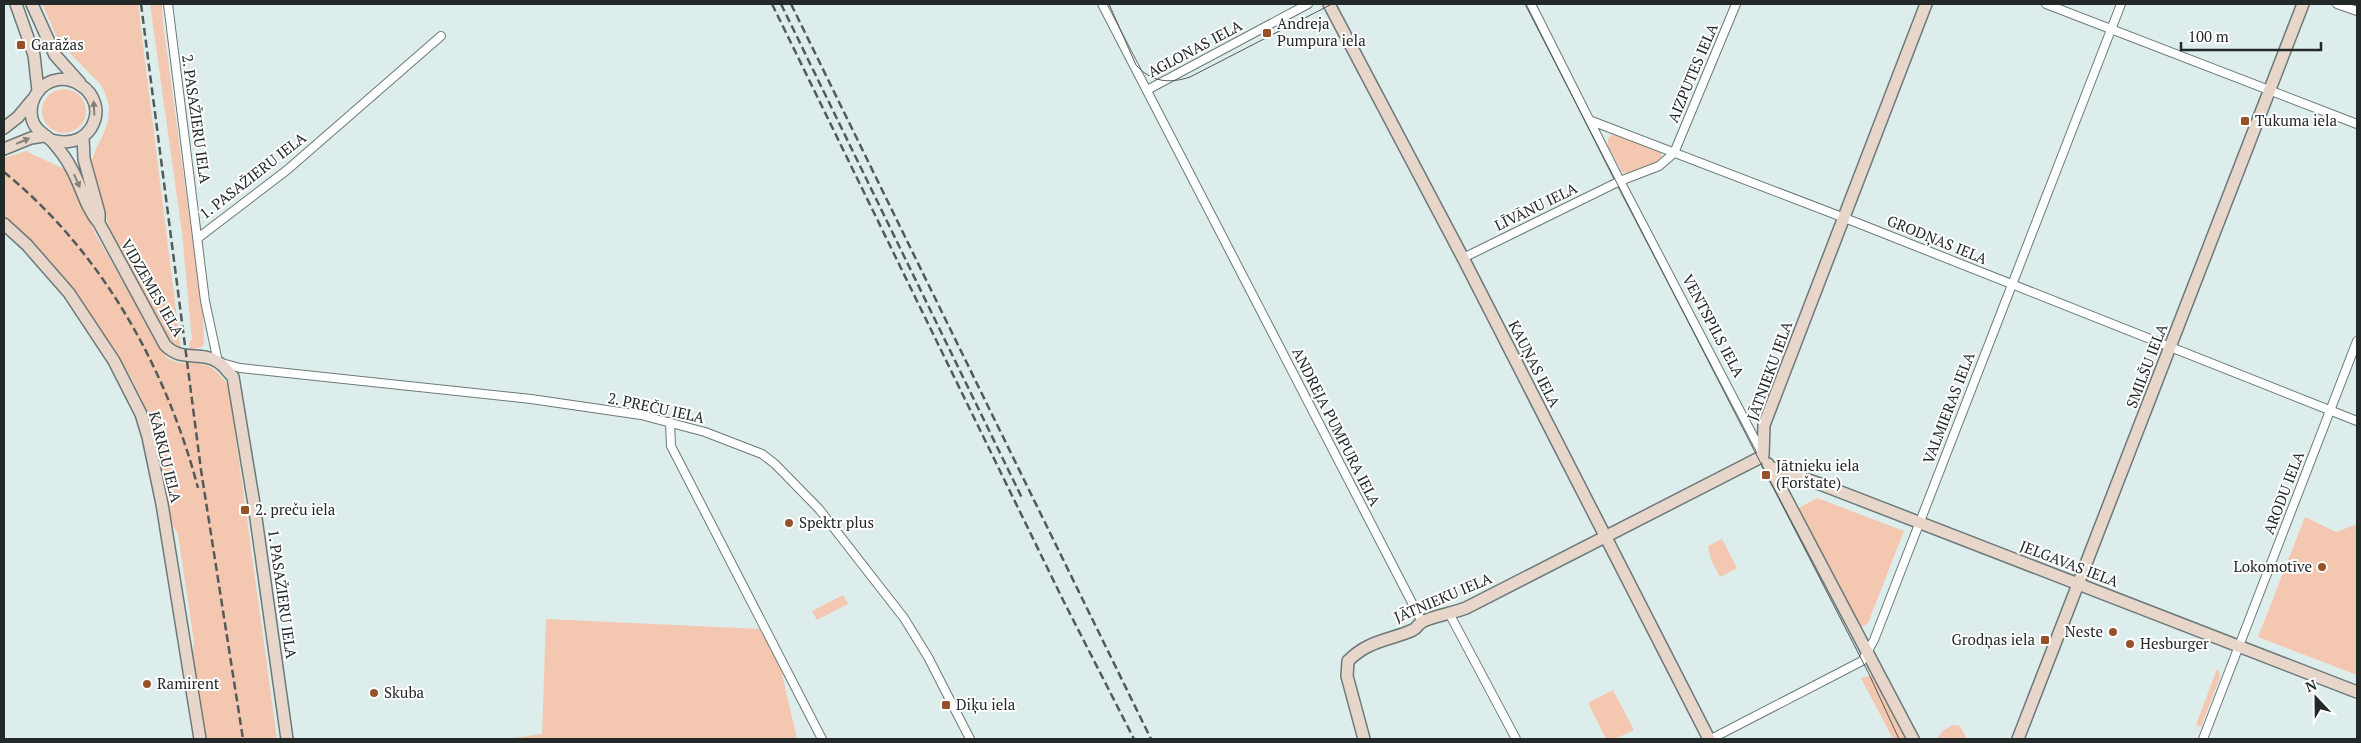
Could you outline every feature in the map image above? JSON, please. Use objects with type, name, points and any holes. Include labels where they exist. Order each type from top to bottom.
[{"type":"street","name":"VIDZEMES IELA","points":[[16,4],[34,54],[36,94],[32,108],[32,118],[36,128],[70,165],[92,216],[99,223],[165,345],[177,355],[207,358],[218,362]]},
{"type":"street","points":[[4,149],[31,138],[47,138],[67,143],[83,137],[90,129],[96,110],[94,100],[89,91],[55,54],[41,28],[32,4]]},
{"type":"street","name":"2. PASAŽIERU IELA","points":[[168,4],[198,238]]},
{"type":"street","name":"ANDREJA PUMPURA IELA","points":[[1102,4],[1422,622]]},
{"type":"street","name":"AGLONAS IELA","points":[[1147,90],[1308,4]]},
{"type":"street","name":"KAUŅAS IELA","points":[[1329,4],[1463,258],[1604,537],[1710,739]]},
{"type":"street","name":"VENTSPILS IELA","points":[[1531,4],[1620,181],[1913,739]]},
{"type":"street","name":"AIZPUTES IELA","points":[[1674,153],[1736,4]]},
{"type":"street","name":"JĀTNIEKU IELA","points":[[1364,739],[1347,676],[1348,661],[1367,645],[1415,629],[1422,622],[1450,615],[1764,456],[1764,425],[1926,4]]},
{"type":"street","points":[[2046,4],[2357,124]]},
{"type":"street","name":"VALMIERAS IELA","points":[[1710,739],[1862,661],[1878,633],[2121,4]]},
{"type":"street","name":"SMILŠU IELA","points":[[2018,739],[2303,4]]},
{"type":"street","points":[[2337,4],[2357,11]]},
{"type":"street","name":"1. PASAŽIERU IELA","points":[[287,739],[237,394],[233,377],[218,362],[205,302],[198,238],[287,170],[441,36]]},
{"type":"street","points":[[4,128],[18,117],[44,86],[58,79],[74,80],[81,84]]},
{"type":"street","name":"GRODŅAS IELA","points":[[1589,120],[2357,420]]},
{"type":"street","name":"VIDZEMES IELA","points":[[83,137],[84,159],[100,213],[99,223]]},
{"type":"street","name":"LĪVĀNU IELA","points":[[1463,258],[1620,181],[1659,166],[1674,153]]},
{"type":"street","name":"KĀRKLU IELA","points":[[4,224],[27,245],[69,293],[114,361],[141,414],[150,444],[162,504],[170,565],[200,739]]},
{"type":"street","name":"ARODU IELA","points":[[2203,739],[2357,341]]},
{"type":"street","name":"2. PREČU IELA","points":[[218,362],[240,368],[531,399],[641,415],[705,432],[762,454],[775,464],[819,509],[904,618],[928,657],[970,739]]},
{"type":"street","points":[[670,422],[671,446],[822,739]]},
{"type":"street","name":"JELGAVAS IELA","points":[[1770,467],[1920,522],[2357,692]]},
{"type":"street","points":[[1450,615],[1516,739]]},
{"type":"shaded area","points":[[42,4],[138,4],[181,351],[174,345],[154,314],[132,272],[109,226],[95,185],[88,160],[93,158],[107,125],[109,112],[105,92],[101,85],[59,42]]},
{"type":"shaded area","points":[[150,4],[162,4],[203,317],[204,343],[202,347],[190,350],[189,341],[192,340],[182,233]]},
{"type":"shaded area","points":[[64,89],[76,93],[82,99],[86,111],[82,123],[76,129],[64,133],[52,129],[46,123],[42,111],[46,99],[52,93]]},
{"type":"shaded area","points":[[1611,135],[1616,135],[1661,152],[1662,157],[1655,164],[1644,169],[1632,173],[1622,172],[1608,146],[1608,139]]},
{"type":"shaded area","points":[[26,151],[64,169],[67,168],[95,233],[166,357],[182,363],[196,363],[211,367],[228,385],[245,503],[239,504],[240,512],[246,511],[277,739],[206,739],[192,658],[194,642],[178,535],[170,519],[149,415],[131,377],[68,283],[37,249],[4,219],[4,158]]},
{"type":"shaded area","points":[[1817,498],[1904,531],[1868,623],[1862,627],[1857,624],[1797,509]]},
{"type":"shaded area","name":"Lokomotīve","points":[[2305,517],[2336,532],[2357,524],[2357,675],[2258,637]]},
{"type":"shaded area","points":[[1722,539],[1737,568],[1720,577],[1711,560],[1708,546]]},
{"type":"shaded area","points":[[843,595],[848,604],[817,620],[812,611]]},
{"type":"shaded area","points":[[546,619],[761,629],[780,665],[797,739],[506,739],[542,734]]},
{"type":"shaded area","points":[[2217,669],[2220,677],[2201,727],[2196,725]]},
{"type":"shaded area","points":[[1873,675],[1905,739],[1893,739],[1861,678]]},
{"type":"shaded area","points":[[1613,690],[1634,730],[1615,739],[1606,739],[1588,703]]},
{"type":"shaded area","points":[[1953,725],[1960,726],[1967,739],[1936,739],[1944,730]]},
{"type":"tram line","points":[[1109,4],[1136,65],[1148,75],[1168,81],[1190,77],[1332,4]]},
{"type":"tram line","points":[[1525,4],[1869,674],[1899,739]]},
{"type":"railway","points":[[141,4],[201,470],[243,739]]},
{"type":"railway","points":[[772,4],[1064,602],[1134,739]]},
{"type":"railway","points":[[781,4],[1023,500]]},
{"type":"railway","points":[[791,4],[1151,739]]},
{"type":"railway","points":[[4,172],[39,204],[71,238],[100,275],[126,315],[168,399],[198,488]]},
{"type":"place","name":"Andreja Pumpura iela","points":[[1267,33]]},
{"type":"place","name":"Garāžas","points":[[21,45]]},
{"type":"place","name":"Tukuma iela","points":[[2245,121]]},
{"type":"place","name":"Jātnieku iela (Forštate)","points":[[1766,475]]},
{"type":"place","name":"2. preču iela","points":[[245,510]]},
{"type":"place","name":"Spektr plus","points":[[789,523]]},
{"type":"place","name":"Lokomotīve","points":[[2322,567]]},
{"type":"place","name":"Neste","points":[[2113,632]]},
{"type":"place","name":"Grodņas iela","points":[[2045,640]]},
{"type":"place","name":"Hesburger","points":[[2130,644]]},
{"type":"place","name":"Ramirent","points":[[147,684]]},
{"type":"place","name":"Skuba","points":[[374,693]]},
{"type":"place","name":"Diķu iela","points":[[946,705]]}]
